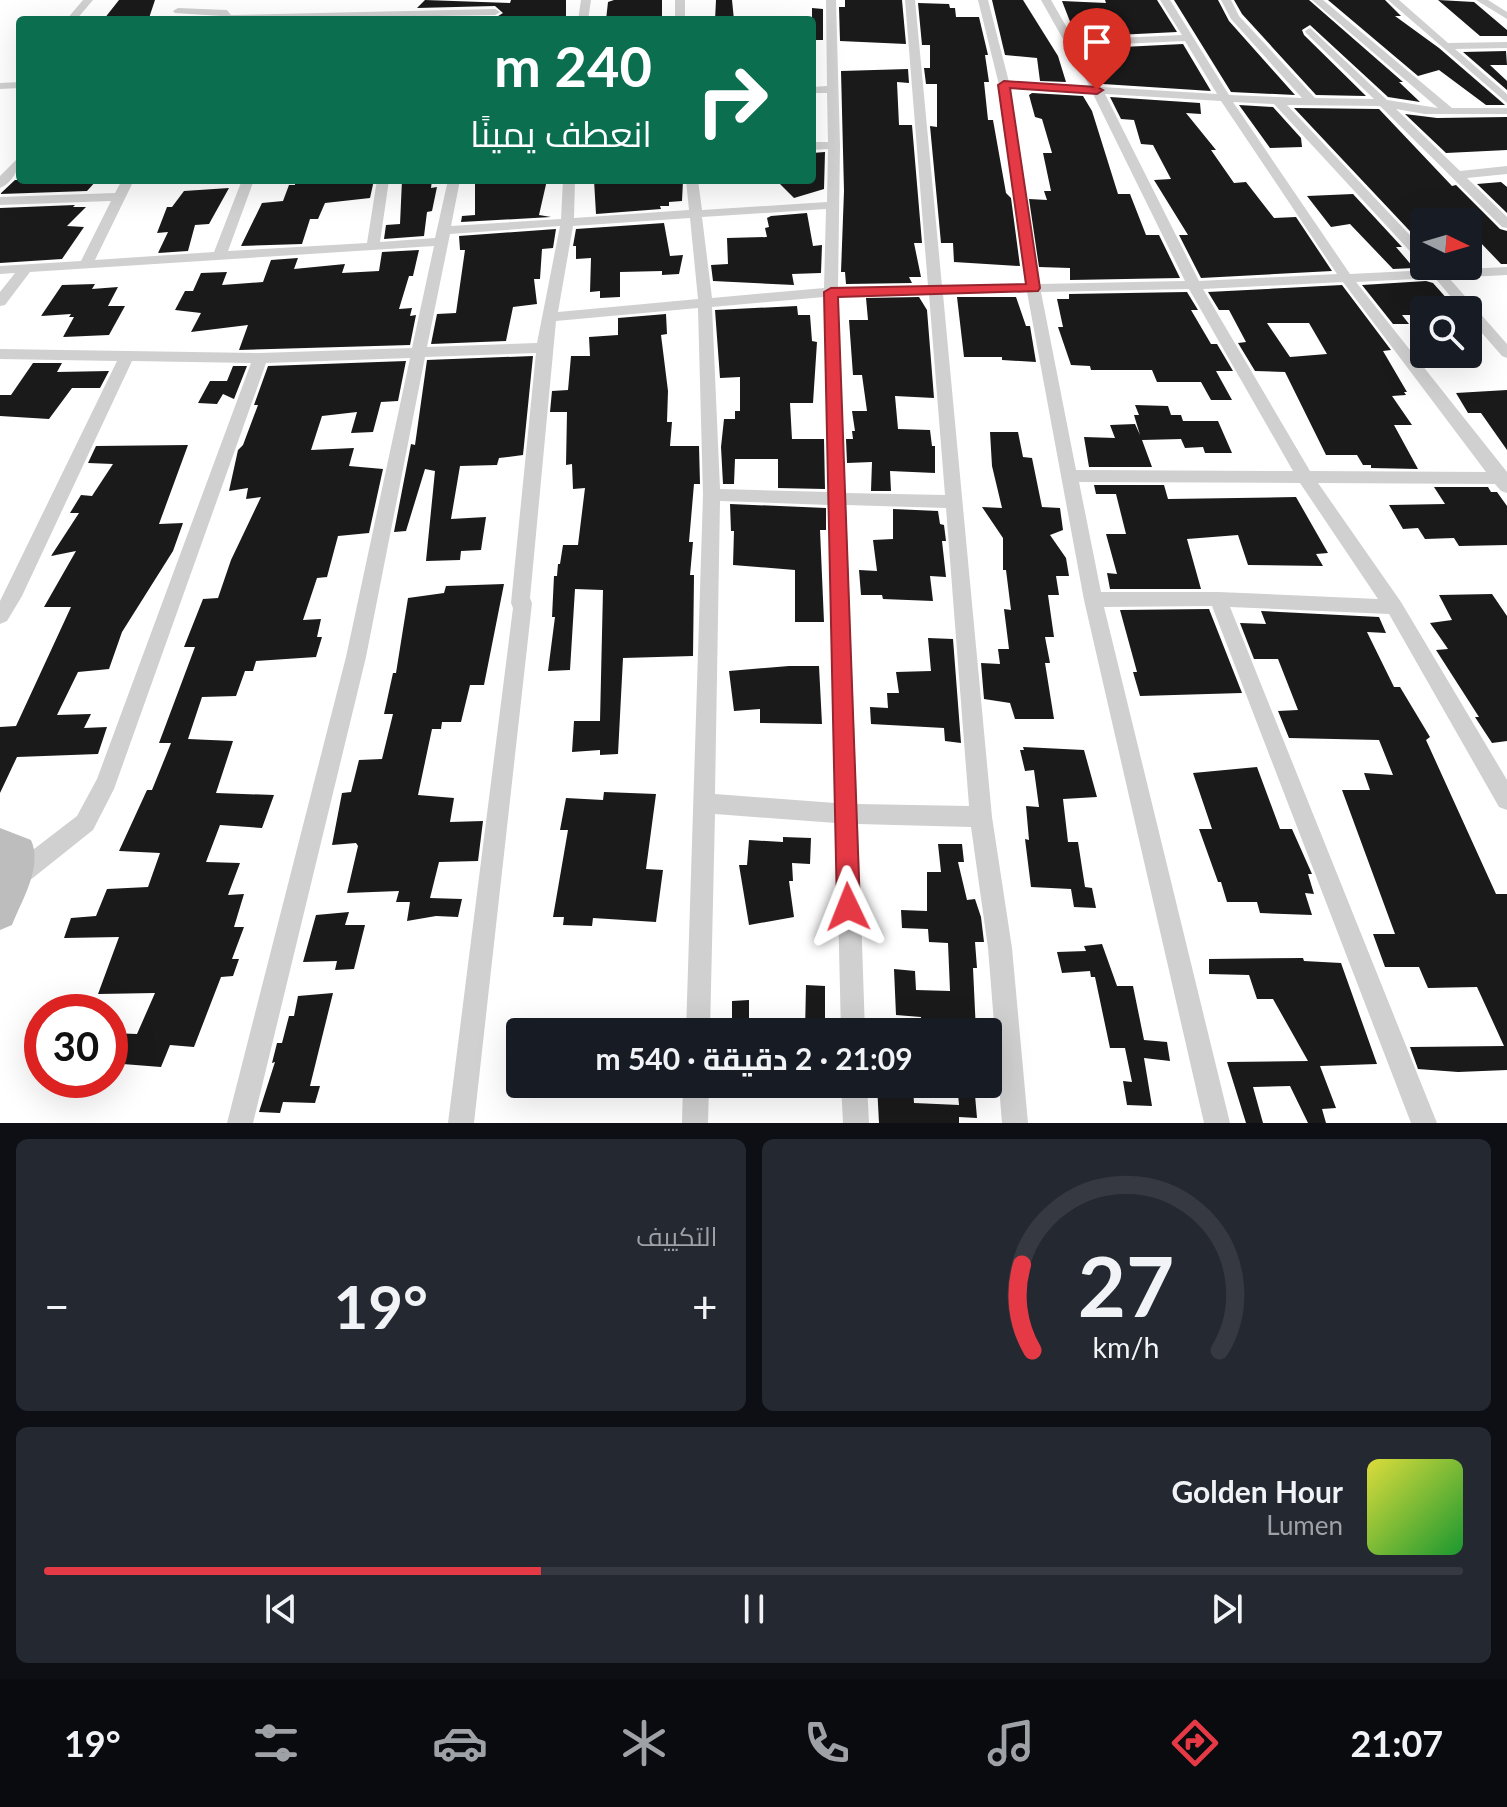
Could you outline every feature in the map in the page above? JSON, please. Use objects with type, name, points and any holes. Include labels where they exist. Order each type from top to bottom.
[{"type":"street","points":[[74,16],[88,0]]},
{"type":"street","points":[[175,16],[188,0]]},
{"type":"street","points":[[494,16],[499,0]]},
{"type":"street","points":[[831,0],[827,45],[834,145],[831,292],[852,1018]]},
{"type":"street","points":[[910,0],[981,817],[1000,948],[1015,1123]]},
{"type":"street","points":[[983,0],[1004,85],[1033,288],[1067,476],[1093,600],[1217,1123]]},
{"type":"street","points":[[1046,0],[1097,90],[1194,285],[1306,479],[1394,607],[1507,800]]},
{"type":"street","points":[[1165,0],[1225,98],[1347,279],[1505,481]]},
{"type":"street","points":[[1226,0],[1235,17],[1312,102]]},
{"type":"street","points":[[1317,0],[1341,17],[1449,111]]},
{"type":"street","points":[[1393,0],[1507,100]]},
{"type":"street","points":[[1481,0],[1507,16]]},
{"type":"street","points":[[270,16],[278,4]]},
{"type":"street","points":[[175,16],[224,12],[226,16]]},
{"type":"street","points":[[1310,31],[1507,224]]},
{"type":"street","points":[[1072,43],[1190,38]]},
{"type":"street","points":[[1446,46],[1507,45]]},
{"type":"street","points":[[1004,85],[1277,101],[1383,103],[1449,111],[1507,111]]},
{"type":"street","points":[[816,90],[832,89]]},
{"type":"street","points":[[1277,101],[1410,243]]},
{"type":"street","points":[[816,146],[834,145]]},
{"type":"street","points":[[0,184],[16,165]]},
{"type":"street","points":[[1458,175],[1507,170]]},
{"type":"street","points":[[86,265],[126,184]]},
{"type":"street","points":[[219,258],[247,184]]},
{"type":"street","points":[[373,246],[382,184]]},
{"type":"street","points":[[240,1123],[356,657],[453,184]]},
{"type":"street","points":[[461,1123],[523,603],[520,603],[544,348],[567,221],[569,184]]},
{"type":"street","points":[[692,184],[705,303],[712,495],[698,1018]]},
{"type":"street","points":[[0,201],[119,197]]},
{"type":"street","points":[[0,270],[373,246],[567,221],[832,205]]},
{"type":"street","points":[[0,302],[25,269]]},
{"type":"street","points":[[1482,271],[1507,271]]},
{"type":"street","points":[[548,317],[831,292],[1194,285],[1410,273]]},
{"type":"street","points":[[1444,280],[1507,353]]},
{"type":"street","points":[[0,354],[260,358],[544,348]]},
{"type":"street","points":[[0,616],[13,596],[127,356]]},
{"type":"street","points":[[15,877],[85,823],[106,782],[260,358]]},
{"type":"street","points":[[1067,476],[1505,481]]},
{"type":"street","points":[[712,495],[955,502]]},
{"type":"street","points":[[1093,600],[1218,599],[1394,607]]},
{"type":"street","points":[[1218,599],[1424,1123]]},
{"type":"street","points":[[704,803],[845,814],[981,817]]},
{"type":"street","points":[[0,843],[20,851],[15,877],[0,913]]},
{"type":"street","points":[[695,1123],[696,1098]]},
{"type":"street","points":[[855,1098],[856,1123]]},
{"type":"building","points":[[119,0],[155,0],[150,16],[106,16]]},
{"type":"building","points":[[425,0],[510,3],[511,0],[566,0],[566,16],[498,16],[503,13],[495,6],[417,8]]},
{"type":"building","points":[[662,0],[662,16],[606,16],[608,2]]},
{"type":"building","points":[[716,0],[732,0],[734,16],[715,16]]},
{"type":"building","points":[[845,0],[902,0],[906,44],[840,41],[839,7],[845,7]]},
{"type":"building","points":[[992,0],[1023,0],[1058,56],[1066,82],[1040,81],[1037,58],[1005,55]]},
{"type":"building","points":[[1105,0],[1157,0],[1177,32],[1076,37],[1062,1],[1106,3]]},
{"type":"building","points":[[1174,0],[1218,0],[1229,21],[1295,95],[1231,92]]},
{"type":"building","points":[[1234,0],[1309,0],[1403,82],[1399,82],[1420,102],[1388,97],[1310,25],[1302,30],[1304,35],[1366,96],[1316,95],[1242,14]]},
{"type":"building","points":[[1328,0],[1385,0],[1401,16],[1395,16],[1439,48],[1505,105],[1486,105],[1439,70],[1418,76]]},
{"type":"building","points":[[1438,0],[1474,2],[1507,30],[1507,36],[1480,36]]},
{"type":"building","points":[[918,3],[949,4],[950,8],[955,8],[956,17],[979,17],[988,55],[985,55],[989,82],[984,82],[988,120],[993,120],[1006,193],[1011,198],[1020,266],[954,262],[953,243],[941,243],[930,126],[937,127],[937,84],[926,84],[924,68],[930,68],[930,45],[922,45]]},
{"type":"building","points":[[812,8],[823,9],[823,40],[816,40],[816,16],[812,16]]},
{"type":"building","points":[[1183,44],[1211,91],[1103,84],[1093,49],[1082,49]]},
{"type":"building","points":[[1506,51],[1507,65],[1490,65],[1507,81],[1507,90],[1463,52]]},
{"type":"building","points":[[908,69],[909,83],[897,82],[899,125],[912,125],[922,243],[914,243],[921,277],[909,277],[912,283],[846,284],[845,272],[841,272],[844,191],[841,71]]},
{"type":"building","points":[[1029,95],[1083,96],[1092,111],[1118,194],[1130,194],[1146,235],[1159,235],[1180,278],[1070,280],[1070,268],[1039,267],[1029,199],[1047,200],[1044,191],[1051,191],[1043,153],[1052,153],[1042,119],[1035,117]]},
{"type":"building","points":[[1110,97],[1200,103],[1201,114],[1186,113],[1216,150],[1211,150],[1234,183],[1246,182],[1274,218],[1296,217],[1332,271],[1201,278],[1179,235],[1188,235],[1154,180],[1171,179],[1153,145],[1141,144],[1134,120],[1121,119]]},
{"type":"building","points":[[1239,105],[1273,107],[1301,138],[1302,147],[1270,148]]},
{"type":"building","points":[[1294,108],[1379,109],[1452,186],[1456,185],[1479,208],[1410,208],[1410,231]]},
{"type":"building","points":[[1405,114],[1437,118],[1507,117],[1507,150],[1446,153]]},
{"type":"building","points":[[825,152],[824,189],[794,198],[780,184],[816,184],[816,153]]},
{"type":"building","points":[[15,180],[16,184],[93,184],[87,191],[0,194]]},
{"type":"building","points":[[1501,182],[1507,187],[1507,213],[1477,184]]},
{"type":"building","points":[[373,184],[370,198],[325,203],[318,219],[310,219],[302,244],[241,246],[262,203],[283,201],[289,185]]},
{"type":"building","points":[[402,184],[432,184],[431,188],[437,187],[432,211],[427,212],[424,236],[384,239],[386,225],[400,224]]},
{"type":"building","points":[[475,184],[546,184],[539,215],[551,217],[461,222],[462,216],[475,215]]},
{"type":"building","points":[[594,184],[683,184],[682,201],[669,202],[669,206],[660,206],[661,209],[596,214]]},
{"type":"building","points":[[229,188],[209,224],[195,225],[188,251],[158,253],[168,232],[157,233],[167,207],[172,207],[184,191]]},
{"type":"building","points":[[1353,194],[1402,247],[1396,247],[1410,263],[1410,268],[1393,269],[1350,224],[1331,227],[1307,196]]},
{"type":"building","points":[[75,205],[73,207],[86,207],[67,226],[84,227],[62,259],[0,263],[0,208]]},
{"type":"building","points":[[1482,211],[1500,229],[1507,231],[1507,264],[1501,264],[1482,244]]},
{"type":"building","points":[[807,213],[813,246],[822,245],[821,273],[792,274],[794,285],[713,281],[711,265],[728,264],[727,238],[767,237],[767,218]]},
{"type":"building","points":[[664,223],[670,256],[683,255],[679,274],[662,275],[662,271],[620,272],[620,297],[600,298],[600,291],[590,292],[591,258],[576,259],[576,246],[573,246],[576,229]]},
{"type":"building","points":[[556,229],[553,248],[542,249],[540,279],[534,279],[537,304],[513,307],[506,341],[431,344],[437,314],[456,313],[465,250],[460,250],[459,236]]},
{"type":"building","points":[[419,250],[413,276],[409,276],[399,309],[412,308],[410,316],[416,315],[410,345],[239,350],[248,325],[191,332],[201,313],[175,310],[185,291],[193,291],[201,273],[227,272],[222,285],[263,282],[271,260],[298,258],[294,269],[345,264],[342,273],[379,271],[382,252]]},
{"type":"building","points":[[1426,281],[1433,283],[1445,296],[1410,296],[1410,315],[1402,315],[1409,324],[1393,324],[1362,285]]},
{"type":"building","points":[[95,284],[92,289],[118,287],[108,306],[125,306],[109,335],[63,337],[74,317],[69,317],[71,314],[41,316],[62,285]]},
{"type":"building","points":[[1342,285],[1391,350],[1383,351],[1407,392],[1404,392],[1406,395],[1392,396],[1412,425],[1394,425],[1418,469],[1371,468],[1371,465],[1363,465],[1357,455],[1326,455],[1285,372],[1255,371],[1238,343],[1246,342],[1229,310],[1219,310],[1208,292]],"holes":[[[1267,323],[1309,323],[1327,354],[1290,357]]]},
{"type":"building","points":[[1187,292],[1198,310],[1191,310],[1211,344],[1217,344],[1233,371],[1216,371],[1232,400],[1211,400],[1201,382],[1157,382],[1152,370],[1091,370],[1090,366],[1071,365],[1058,327],[1063,327],[1057,299],[1069,299],[1069,294]]},
{"type":"building","points":[[919,297],[927,310],[934,398],[895,396],[898,429],[930,430],[932,446],[935,446],[935,473],[890,471],[891,491],[871,491],[872,462],[847,463],[846,439],[853,439],[852,431],[855,431],[852,411],[867,411],[862,375],[853,375],[849,320],[868,320],[866,298]]},
{"type":"building","points":[[957,297],[1016,297],[1026,326],[1030,326],[1036,362],[1002,360],[1002,357],[964,357]]},
{"type":"building","points":[[797,306],[798,315],[810,315],[812,341],[817,342],[813,403],[790,403],[792,439],[824,439],[825,489],[778,488],[778,459],[735,459],[734,484],[723,484],[721,447],[724,419],[735,419],[735,411],[740,411],[740,377],[720,378],[715,310]]},
{"type":"building","points":[[666,314],[667,334],[661,335],[668,391],[667,422],[672,422],[670,446],[699,446],[700,484],[694,484],[689,542],[693,542],[690,575],[694,575],[693,656],[623,658],[618,754],[600,755],[600,750],[572,752],[574,721],[600,721],[603,590],[575,589],[570,670],[548,671],[555,617],[552,617],[554,576],[557,576],[563,545],[578,545],[585,488],[573,489],[572,464],[566,465],[567,412],[550,412],[552,391],[568,390],[571,356],[590,356],[589,337],[618,335],[618,318]]},
{"type":"building","points":[[533,356],[523,455],[499,458],[497,465],[460,466],[451,519],[486,517],[481,550],[461,551],[460,560],[426,561],[435,471],[425,469],[406,531],[394,532],[411,444],[415,445],[427,360]]},
{"type":"building","points":[[406,361],[398,401],[381,402],[373,432],[351,433],[357,412],[322,416],[311,450],[354,448],[349,466],[383,469],[369,533],[338,536],[327,577],[317,578],[303,620],[321,619],[317,637],[322,637],[316,657],[256,661],[253,671],[245,671],[236,696],[202,697],[188,739],[233,741],[216,793],[274,795],[262,828],[220,825],[206,862],[240,863],[228,895],[244,894],[234,927],[244,927],[232,959],[239,959],[233,976],[221,977],[194,1047],[170,1045],[161,1067],[128,1064],[128,1034],[137,1034],[155,993],[98,994],[119,937],[64,938],[71,918],[96,916],[107,889],[148,887],[160,853],[119,851],[147,790],[152,790],[171,743],[159,743],[195,647],[184,647],[203,599],[218,598],[231,560],[261,497],[246,499],[248,488],[229,491],[238,450],[243,445],[258,405],[254,405],[268,366]]},
{"type":"building","points":[[33,363],[62,363],[57,372],[109,371],[100,388],[72,388],[49,419],[0,416],[0,395],[11,395]]},
{"type":"building","points":[[233,366],[247,366],[234,399],[223,394],[217,404],[198,403],[210,381],[227,381]]},
{"type":"building","points":[[1507,390],[1507,450],[1481,413],[1468,413],[1456,393]]},
{"type":"building","points":[[1135,405],[1168,406],[1171,415],[1181,415],[1183,421],[1218,421],[1232,453],[1205,453],[1203,447],[1185,448],[1181,439],[1142,440],[1152,467],[1089,467],[1084,437],[1115,438],[1110,425],[1135,424],[1140,435],[1134,415],[1139,415]]},
{"type":"building","points":[[990,432],[1018,432],[1023,457],[1032,458],[1042,507],[1060,508],[1063,530],[1050,535],[1066,558],[1069,576],[1056,576],[1059,595],[1048,595],[1054,637],[1045,637],[1050,663],[1045,663],[1054,719],[1015,719],[1010,703],[984,699],[981,663],[1000,664],[998,649],[1009,649],[1004,609],[1011,610],[1006,570],[1003,570],[1003,538],[982,507],[1002,508],[992,466]]},
{"type":"building","points":[[188,445],[159,524],[183,523],[173,551],[122,632],[109,669],[78,672],[57,715],[91,714],[84,728],[107,727],[98,754],[17,757],[0,793],[0,727],[16,726],[71,607],[44,607],[76,551],[51,556],[79,513],[70,513],[81,495],[92,496],[113,464],[88,463],[96,446]]},
{"type":"building","points":[[1094,485],[1164,485],[1168,499],[1296,497],[1328,553],[1316,554],[1323,566],[1248,565],[1238,535],[1187,539],[1201,589],[1110,589],[1107,573],[1117,574],[1106,534],[1126,534],[1116,494],[1096,494]]},
{"type":"building","points":[[1434,487],[1488,487],[1491,492],[1497,492],[1507,506],[1507,545],[1459,546],[1454,538],[1425,539],[1418,528],[1403,529],[1389,505],[1445,504]]},
{"type":"building","points":[[730,504],[826,508],[826,530],[820,530],[824,622],[795,622],[795,570],[733,565],[734,531],[731,531]]},
{"type":"building","points":[[893,509],[938,511],[946,541],[942,541],[946,577],[930,576],[933,601],[861,595],[859,570],[877,571],[873,540],[893,539]]},
{"type":"building","points":[[504,584],[484,685],[470,685],[461,722],[442,722],[441,729],[432,729],[418,795],[454,798],[450,822],[483,821],[478,861],[439,862],[430,898],[462,899],[458,917],[436,916],[407,921],[410,902],[396,902],[399,891],[347,893],[358,846],[356,843],[332,845],[342,793],[351,792],[359,760],[382,759],[393,714],[384,714],[393,673],[396,673],[408,598],[444,593],[446,586]]},
{"type":"building","points":[[1492,594],[1507,616],[1507,741],[1492,743],[1436,650],[1448,649],[1430,623],[1452,620],[1439,595]]},
{"type":"building","points":[[1209,609],[1242,693],[1140,696],[1133,672],[1137,672],[1120,610]]},
{"type":"building","points":[[1261,611],[1379,617],[1386,633],[1367,632],[1394,687],[1400,687],[1430,737],[1426,740],[1496,894],[1507,894],[1507,1070],[1458,1072],[1418,1069],[1410,1047],[1504,1046],[1477,987],[1428,988],[1419,967],[1385,967],[1373,934],[1395,934],[1342,790],[1370,790],[1364,773],[1393,775],[1379,740],[1289,738],[1278,711],[1298,710],[1278,659],[1254,659],[1240,623],[1266,624]]},
{"type":"building","points":[[928,638],[953,639],[961,743],[945,741],[944,728],[871,724],[870,707],[888,708],[887,693],[899,693],[896,672],[931,671]]},
{"type":"building","points":[[819,666],[822,724],[760,723],[760,709],[734,711],[729,671]]},
{"type":"building","points":[[1023,747],[1084,750],[1097,797],[1063,799],[1068,842],[1078,842],[1085,887],[1092,888],[1096,908],[1074,907],[1071,889],[1031,887],[1025,839],[1029,840],[1026,806],[1039,807],[1034,770],[1025,771],[1020,750],[1024,750]]},
{"type":"building","points":[[1257,767],[1280,829],[1292,829],[1312,874],[1308,874],[1314,894],[1305,893],[1312,915],[1260,913],[1257,902],[1227,902],[1221,882],[1218,882],[1199,829],[1212,829],[1193,773]]},
{"type":"building","points":[[604,792],[656,794],[646,869],[663,870],[656,922],[593,918],[592,926],[563,925],[564,917],[553,917],[568,830],[560,830],[566,798],[603,800]]},
{"type":"building","points":[[783,837],[811,838],[810,864],[792,863],[793,881],[789,881],[794,917],[749,925],[739,865],[747,865],[749,840],[783,842]]},
{"type":"building","points":[[938,844],[962,844],[964,862],[958,862],[967,900],[975,899],[981,917],[984,942],[975,942],[975,1018],[896,1015],[894,969],[915,971],[916,990],[950,991],[948,943],[929,942],[928,929],[902,928],[901,910],[927,911],[927,872],[941,872]]},
{"type":"building","points":[[349,912],[345,925],[365,925],[354,969],[335,970],[337,961],[303,962],[316,915]]},
{"type":"building","points":[[1102,944],[1117,986],[1133,986],[1144,1040],[1167,1042],[1170,1061],[1144,1058],[1152,1106],[1127,1105],[1123,1081],[1132,1082],[1125,1048],[1110,1048],[1095,977],[1091,977],[1090,971],[1062,973],[1057,952],[1086,951],[1084,946]]},
{"type":"building","points":[[1303,958],[1304,961],[1341,963],[1377,1064],[1320,1066],[1336,1108],[1322,1109],[1326,1123],[1308,1123],[1290,1086],[1253,1087],[1263,1123],[1246,1123],[1227,1062],[1308,1061],[1273,999],[1257,999],[1249,975],[1209,974],[1209,959]]},
{"type":"building","points":[[806,985],[825,986],[825,1018],[805,1018]]},
{"type":"building","points":[[333,993],[310,1086],[320,1086],[315,1103],[283,1102],[280,1113],[259,1112],[275,1062],[272,1063],[277,1043],[282,1043],[289,1016],[294,1016],[298,996]]},
{"type":"building","points":[[749,1000],[749,1018],[732,1018],[732,1001]]},
{"type":"building","points":[[878,1098],[914,1098],[914,1103],[959,1105],[958,1098],[975,1098],[977,1118],[959,1117],[959,1123],[879,1123]]},
{"type":"route","points":[[848,907],[831,292],[1033,288],[1004,85],[1097,90]]}]
